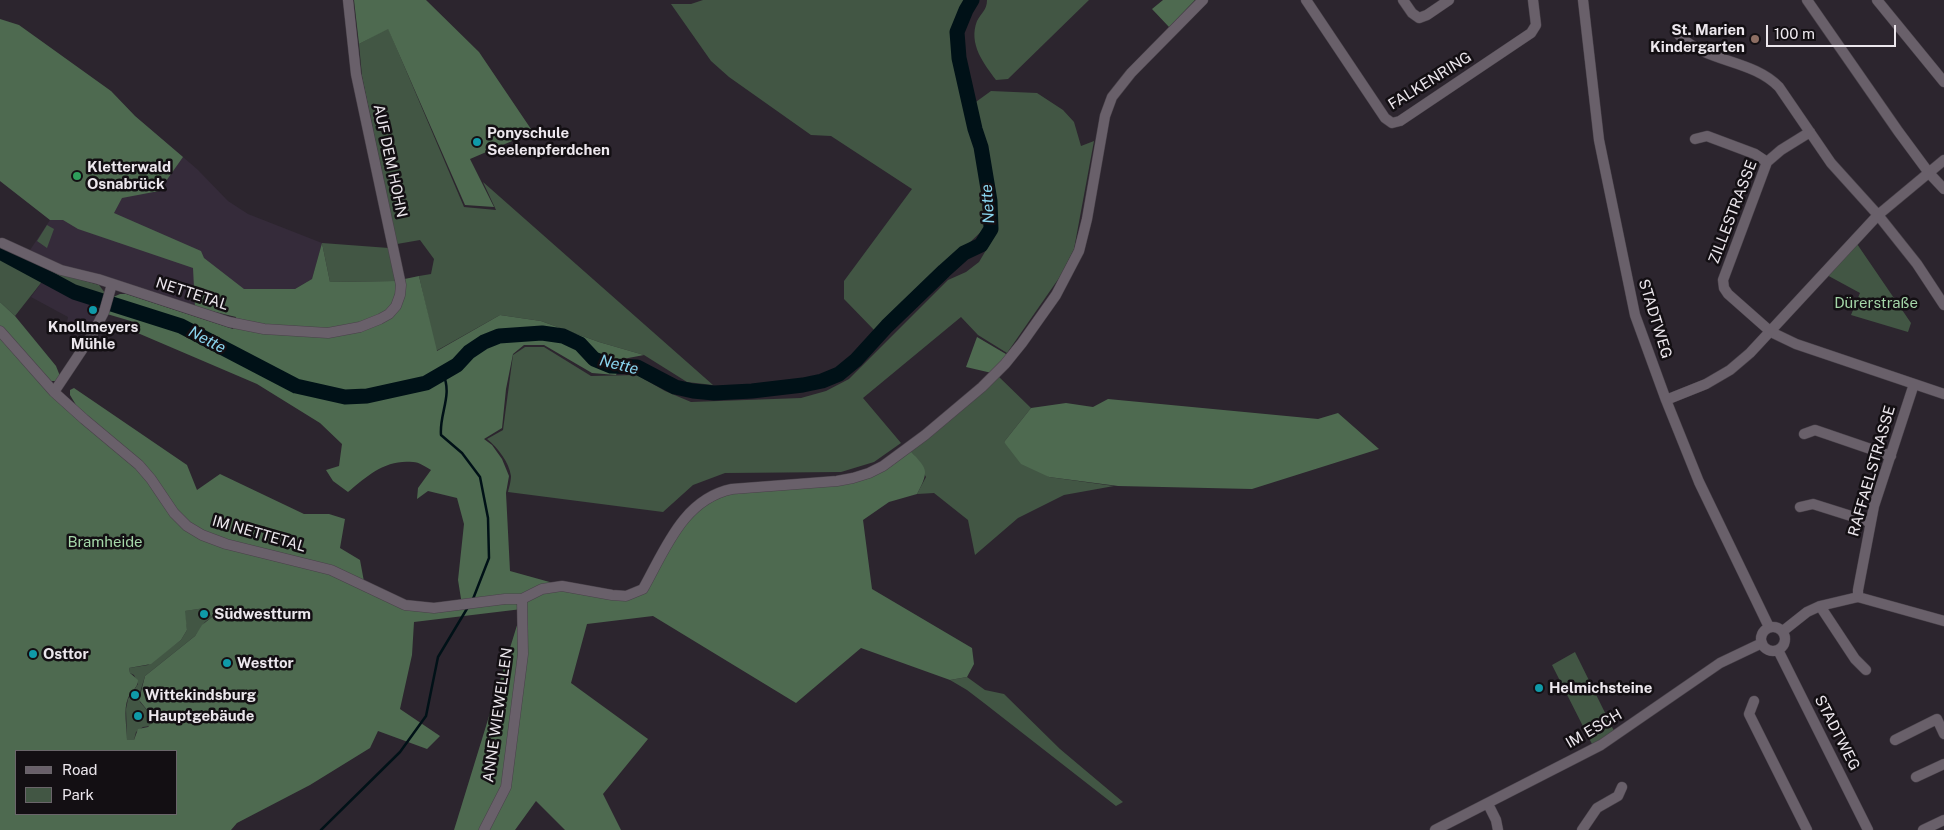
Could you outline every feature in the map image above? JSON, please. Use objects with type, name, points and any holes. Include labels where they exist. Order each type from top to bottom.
[{"type":"street","name":"AUF DEM HOHN","points":[[348,0],[356,74],[400,285],[400,295],[396,306],[380,320]]},
{"type":"street","points":[[522,599],[542,589],[562,586],[612,595],[634,594],[643,589],[679,526],[695,507],[718,492],[732,489],[837,481],[869,473],[890,461],[970,398],[1005,364],[1065,281],[1082,239],[1104,122],[1112,97],[1131,73],[1202,0]]},
{"type":"street","name":"FALKENRING","points":[[1306,0],[1385,118],[1392,122],[1400,121],[1531,33],[1536,25],[1532,0]]},
{"type":"street","points":[[1402,0],[1412,13],[1419,18],[1427,15],[1449,0]]},
{"type":"street","name":"STADTWEG","points":[[1583,0],[1596,122],[1609,197],[1635,315],[1699,482],[1769,627]]},
{"type":"street","points":[[1806,0],[1929,173],[1944,189]]},
{"type":"street","points":[[1877,0],[1944,82]]},
{"type":"street","points":[[1679,36],[1688,45],[1756,71],[1771,79],[1780,87],[1845,179],[1878,215],[1917,264],[1944,305]]},
{"type":"street","name":"ZILLESTRASSE","points":[[1810,132],[1780,150],[1767,162],[1762,171],[1723,280],[1724,288],[1728,294],[1771,332],[1796,344],[1944,394]]},
{"type":"street","points":[[1695,139],[1707,136],[1755,154],[1767,162]]},
{"type":"street","points":[[1666,400],[1706,384],[1730,370],[1750,353],[1878,215],[1944,160]]},
{"type":"street","name":"NETTETAL","points":[[2,243],[61,270],[112,284],[229,322],[264,329],[328,333],[360,327],[380,320]]},
{"type":"street","points":[[54,392],[92,335],[105,308],[112,284]]},
{"type":"street","name":"IM NETTETAL","points":[[0,331],[54,392],[139,466],[151,479],[174,513],[187,526],[202,535],[245,549],[331,570],[406,605],[434,608],[505,599],[522,599]]},
{"type":"street","name":"RAFFAELSTRASSE","points":[[1858,597],[1870,522],[1914,384]]},
{"type":"street","points":[[1804,434],[1815,430],[1891,456]]},
{"type":"street","points":[[1800,507],[1813,504],[1870,522]]},
{"type":"street","points":[[1783,631],[1807,612],[1820,606],[1858,597],[1944,621]]},
{"type":"street","name":"ANNE WIEWELLEN","points":[[484,830],[506,787],[523,654],[522,599]]},
{"type":"street","points":[[1820,606],[1854,660],[1866,670]]},
{"type":"street","points":[[1769,627],[1776,627],[1783,631],[1785,641],[1778,650],[1770,651],[1762,643],[1761,635],[1769,627]]},
{"type":"street","name":"IM ESCH","points":[[1436,830],[1601,745],[1720,663],[1762,643]]},
{"type":"street","name":"STADTWEG","points":[[1778,650],[1868,830]]},
{"type":"street","points":[[1754,701],[1749,714],[1807,830]]},
{"type":"street","points":[[1895,740],[1937,720],[1944,734]]},
{"type":"street","points":[[1916,778],[1944,764]]},
{"type":"street","points":[[1582,830],[1597,808],[1618,796],[1622,787]]},
{"type":"street","points":[[1488,804],[1496,820],[1498,830]]},
{"type":"street","points":[[1923,830],[1944,820]]},
{"type":"shaded area","points":[[111,91],[135,116],[197,169],[228,201],[248,214],[322,243],[312,279],[295,289],[244,289],[195,307],[63,269],[28,253],[50,220],[0,181],[0,166]]},
{"type":"shaded area","points":[[44,279],[73,295],[103,303],[88,332],[67,322],[68,317],[31,297]]},
{"type":"green space","points":[[354,0],[426,0],[479,52],[533,132],[470,159],[494,207],[465,205],[388,29],[359,44]]},
{"type":"green space","points":[[703,0],[967,0],[958,22],[955,47],[989,217],[987,226],[876,332],[844,299],[844,281],[912,189],[831,136],[811,135],[729,77],[711,61],[671,4],[691,4]]},
{"type":"green space","points":[[987,0],[1089,0],[1008,79],[996,80],[979,53],[974,38],[977,21],[985,9]]},
{"type":"green space","points":[[1163,0],[1195,0],[1169,27],[1152,9]]},
{"type":"green space","name":"Bramheide","points":[[0,19],[19,25],[111,91],[135,116],[183,157],[159,191],[122,198],[114,213],[201,251],[204,258],[244,289],[295,289],[312,279],[322,243],[330,282],[395,281],[419,276],[437,351],[500,315],[541,321],[599,342],[644,355],[623,359],[616,375],[592,373],[544,345],[524,345],[513,354],[506,389],[502,428],[484,439],[492,445],[502,459],[509,476],[506,493],[510,571],[564,586],[634,594],[679,526],[718,492],[853,478],[908,448],[919,460],[925,474],[917,494],[889,502],[863,520],[872,589],[972,648],[974,664],[967,677],[950,680],[861,648],[796,703],[653,616],[587,624],[571,683],[648,739],[603,794],[621,830],[565,830],[536,801],[515,830],[454,830],[522,609],[414,622],[412,655],[400,709],[440,736],[427,749],[378,731],[370,748],[310,785],[237,823],[231,830],[0,830],[0,302],[15,316],[56,366],[60,376],[56,381],[51,381],[70,412],[76,405],[70,395],[70,390],[74,388],[187,465],[197,490],[220,474],[304,514],[329,514],[345,519],[340,548],[360,560],[365,587],[406,605],[462,605],[458,580],[464,524],[457,498],[428,491],[417,499],[418,488],[431,470],[413,462],[394,463],[370,474],[348,492],[333,481],[326,470],[339,466],[342,444],[320,423],[257,384],[133,331],[134,322],[107,314],[111,298],[120,294],[126,294],[233,329],[236,317],[195,307],[193,268],[78,229],[63,220],[50,220],[0,181]],"holes":[[[205,608],[212,617],[202,625],[195,636],[145,676],[139,700],[152,716],[153,722],[148,727],[138,729],[134,740],[127,740],[125,713],[129,696],[137,685],[138,680],[130,673],[129,668],[151,664],[181,640],[187,630],[185,611]]]},
{"type":"green space","points":[[388,28],[464,207],[496,210],[483,182],[713,385],[687,382],[644,355],[599,342],[541,321],[500,315],[436,351],[419,276],[431,274],[434,259],[420,240],[397,244],[362,76],[359,44]]},
{"type":"green space","points":[[991,91],[1037,93],[1063,110],[1074,122],[1081,146],[1094,141],[1074,249],[1059,278],[1007,353],[978,335],[961,317],[863,398],[901,443],[874,462],[841,472],[725,473],[693,485],[663,512],[508,492],[511,476],[508,466],[499,451],[487,439],[503,430],[513,355],[525,347],[544,347],[591,376],[637,375],[665,391],[691,402],[801,398],[826,391],[849,379],[948,280],[966,272],[979,262],[998,230],[984,145],[973,104]]},
{"type":"green space","points":[[47,225],[54,229],[47,248],[37,241]]},
{"type":"green space","name":"Dürerstraße","points":[[1855,241],[1911,323],[1908,332],[1851,315],[1860,293],[1825,274]]},
{"type":"green space","points":[[322,243],[389,248],[395,281],[330,282]]},
{"type":"green space","points":[[0,245],[60,274],[99,285],[105,293],[104,296],[76,289],[0,248]]},
{"type":"green space","points":[[0,255],[44,279],[15,316],[0,302]]},
{"type":"green space","points":[[977,337],[1011,357],[996,374],[966,367]]},
{"type":"green space","points":[[996,374],[1031,408],[1004,442],[1049,477],[1114,486],[1064,495],[1018,518],[975,555],[968,520],[934,493],[917,494],[926,477],[908,448]]},
{"type":"green space","points":[[1108,399],[1318,419],[1338,413],[1379,449],[1252,489],[1118,486],[1049,477],[1021,464],[1004,442],[1031,408],[1066,403],[1093,407]]},
{"type":"green space","points":[[205,608],[212,617],[205,622],[195,636],[145,676],[139,696],[140,702],[152,716],[153,722],[150,726],[143,727],[136,732],[134,740],[127,740],[126,709],[128,699],[138,684],[134,675],[130,673],[129,668],[148,665],[181,640],[187,630],[184,611]]},
{"type":"green space","points":[[1575,652],[1615,733],[1594,748],[1552,665]]},
{"type":"green space","points":[[967,677],[985,690],[1004,694],[1060,749],[1123,802],[1116,806],[967,690],[950,680]]},
{"type":"waterway","name":"Nette","points":[[0,252],[74,292],[181,326],[296,386],[345,397],[367,396],[426,383],[457,365],[469,352],[484,342],[499,336],[542,333],[563,336],[580,344],[594,359],[611,366],[637,367],[675,387],[693,391],[714,393],[752,391],[822,381],[839,374],[856,360],[887,326],[944,271],[964,253],[981,245],[991,229],[990,201],[981,147],[975,129],[959,58],[957,32],[972,0]]},
{"type":"waterway","points":[[443,374],[447,389],[441,435],[462,453],[480,477],[488,518],[489,558],[473,599]]},
{"type":"waterway","points":[[321,830],[400,752],[426,716],[438,657],[468,607]]},
{"type":"place","name":"St. Marien Kindergarten","points":[[1755,39]]},
{"type":"place","name":"Ponyschule Seelenpferdchen","points":[[477,142]]},
{"type":"place","name":"Kletterwald Osnabrück","points":[[77,176]]},
{"type":"place","name":"Knollmeyers Mühle","points":[[93,310]]},
{"type":"place","name":"Südwestturm","points":[[204,614]]},
{"type":"place","name":"Osttor","points":[[33,654]]},
{"type":"place","name":"Westtor","points":[[227,663]]},
{"type":"place","name":"Helmichsteine","points":[[1539,688]]},
{"type":"place","name":"Wittekindsburg","points":[[135,695]]},
{"type":"place","name":"Hauptgebäude","points":[[138,716]]}]
